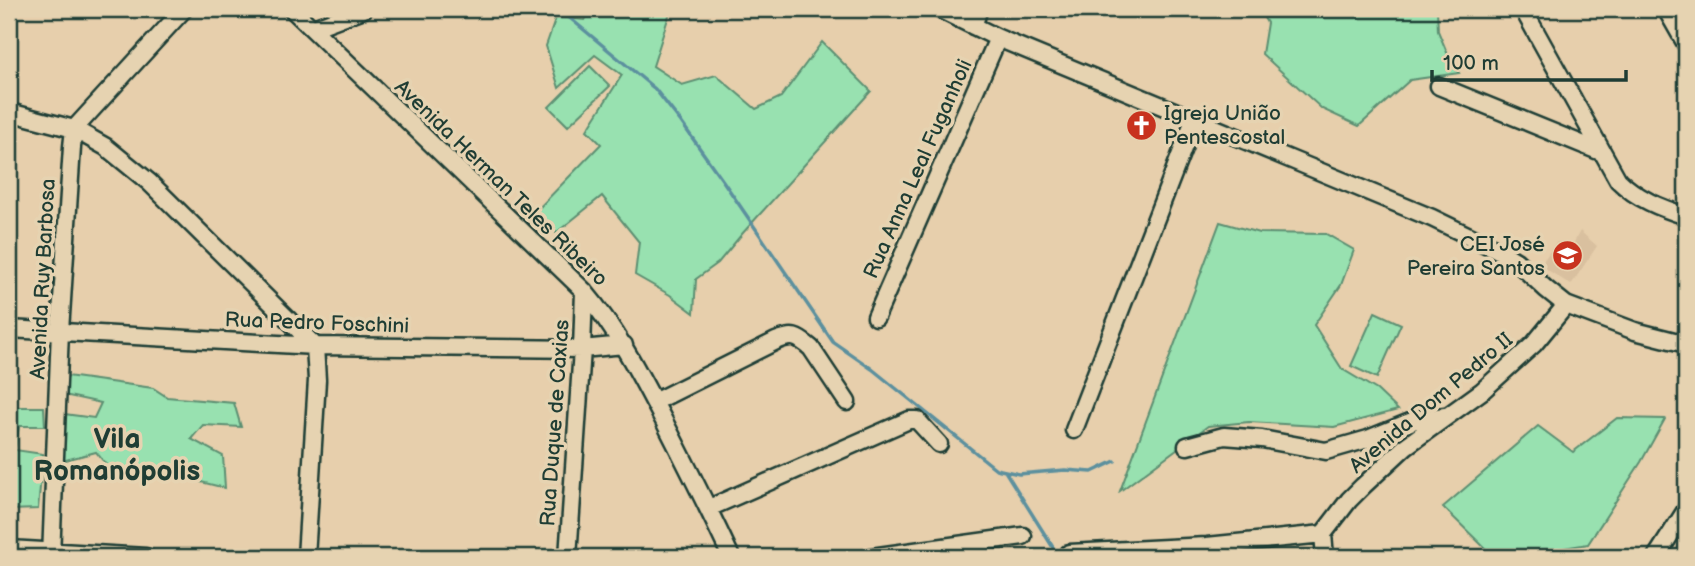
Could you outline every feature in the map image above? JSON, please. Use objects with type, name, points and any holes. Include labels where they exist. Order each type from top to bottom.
[{"type":"street","points":[[74,130],[184,9]]},
{"type":"street","name":"Avenida Herman Teles Ribeiro","points":[[292,9],[598,307],[624,345],[709,508],[731,557]]},
{"type":"street","points":[[313,28],[364,9]]},
{"type":"street","points":[[939,9],[998,38],[1432,218],[1516,261],[1566,304],[1635,331],[1686,345]]},
{"type":"street","points":[[973,26],[979,9]]},
{"type":"street","points":[[1523,9],[1618,180],[1637,197],[1686,216]]},
{"type":"street","points":[[1666,9],[1686,44]]},
{"type":"street","name":"Rua Anna Leal Fuganholi","points":[[876,317],[998,38]]},
{"type":"street","points":[[1439,86],[1601,152]]},
{"type":"street","points":[[9,112],[74,130],[106,147],[149,182],[316,345],[317,380],[306,557]]},
{"type":"street","points":[[1074,430],[1195,120]]},
{"type":"street","name":"Avenida Ruy Barbosa","points":[[52,554],[60,331],[74,130]]},
{"type":"street","name":"Rua Duque de Caxias","points":[[568,557],[584,292]]},
{"type":"street","name":"Avenida Dom Pedro II","points":[[1323,534],[1349,500],[1371,478],[1406,446],[1482,391],[1534,344],[1566,304]]},
{"type":"street","points":[[278,344],[282,323],[279,310]]},
{"type":"street","name":"Rua Pedro Foschini","points":[[9,329],[316,345],[582,349],[624,345]]},
{"type":"street","points":[[654,402],[789,336],[803,341],[811,348],[847,402]]},
{"type":"street","points":[[1187,446],[1224,436],[1262,439],[1326,451],[1368,439],[1415,420],[1447,416]]},
{"type":"street","points":[[709,508],[909,420],[917,420],[939,444]]},
{"type":"street","points":[[1656,557],[1686,510]]},
{"type":"street","points":[[1069,553],[1208,552],[1323,534],[1325,557]]},
{"type":"street","points":[[871,557],[1023,536]]},
{"type":"street","points":[[9,549],[52,554],[146,557]]},
{"type":"shaded area","name":"CEI José Pereira Santos","points":[[1580,231],[1597,246],[1571,285],[1540,265],[1557,242],[1571,248]]},
{"type":"green space","points":[[591,9],[671,9],[653,66],[682,85],[716,75],[756,109],[781,97],[822,42],[871,91],[718,263],[696,279],[694,313],[670,295],[635,275],[639,242],[602,196],[556,233],[536,211],[601,144],[587,130],[622,75],[595,55],[559,88],[546,46],[556,17],[585,20]]},
{"type":"green space","points":[[1259,9],[1437,9],[1438,31],[1451,62],[1459,73],[1410,80],[1359,126],[1322,109],[1262,54],[1267,23]]},
{"type":"green space","points":[[590,66],[610,86],[568,126],[549,107]]},
{"type":"green space","points":[[1220,222],[1259,233],[1326,234],[1354,250],[1341,285],[1314,325],[1342,369],[1377,390],[1398,410],[1334,427],[1249,422],[1208,426],[1120,491]]},
{"type":"green space","points":[[1375,312],[1401,324],[1377,378],[1351,366]]},
{"type":"green space","points":[[67,376],[153,388],[167,397],[234,403],[241,427],[203,425],[191,439],[223,456],[225,488],[185,478],[115,476],[96,452],[62,461],[64,414],[94,418],[101,403],[64,395]]},
{"type":"green space","points":[[9,404],[10,407],[44,407],[45,426],[19,426],[15,450],[43,454],[38,509],[9,510]]},
{"type":"green space","points":[[1617,418],[1665,419],[1641,462],[1588,544],[1558,549],[1550,557],[1494,557],[1443,507],[1538,426],[1573,452]]},
{"type":"building","name":"Igreja União Pentescostal","points":[[1139,111],[1152,117],[1142,140],[1129,133]]},
{"type":"waterway","points":[[559,9],[655,89],[723,181],[833,342],[872,369],[996,469],[1019,474],[1065,470],[1092,472],[1115,461]]},
{"type":"waterway","points":[[1005,471],[1059,557]]},
{"type":"place","name":"Igreja União Pentescostal","points":[[1141,125]]},
{"type":"place","name":"CEI José Pereira Santos","points":[[1568,256]]},
{"type":"district","name":"Vila Romanópolis","points":[[117,455]]}]
